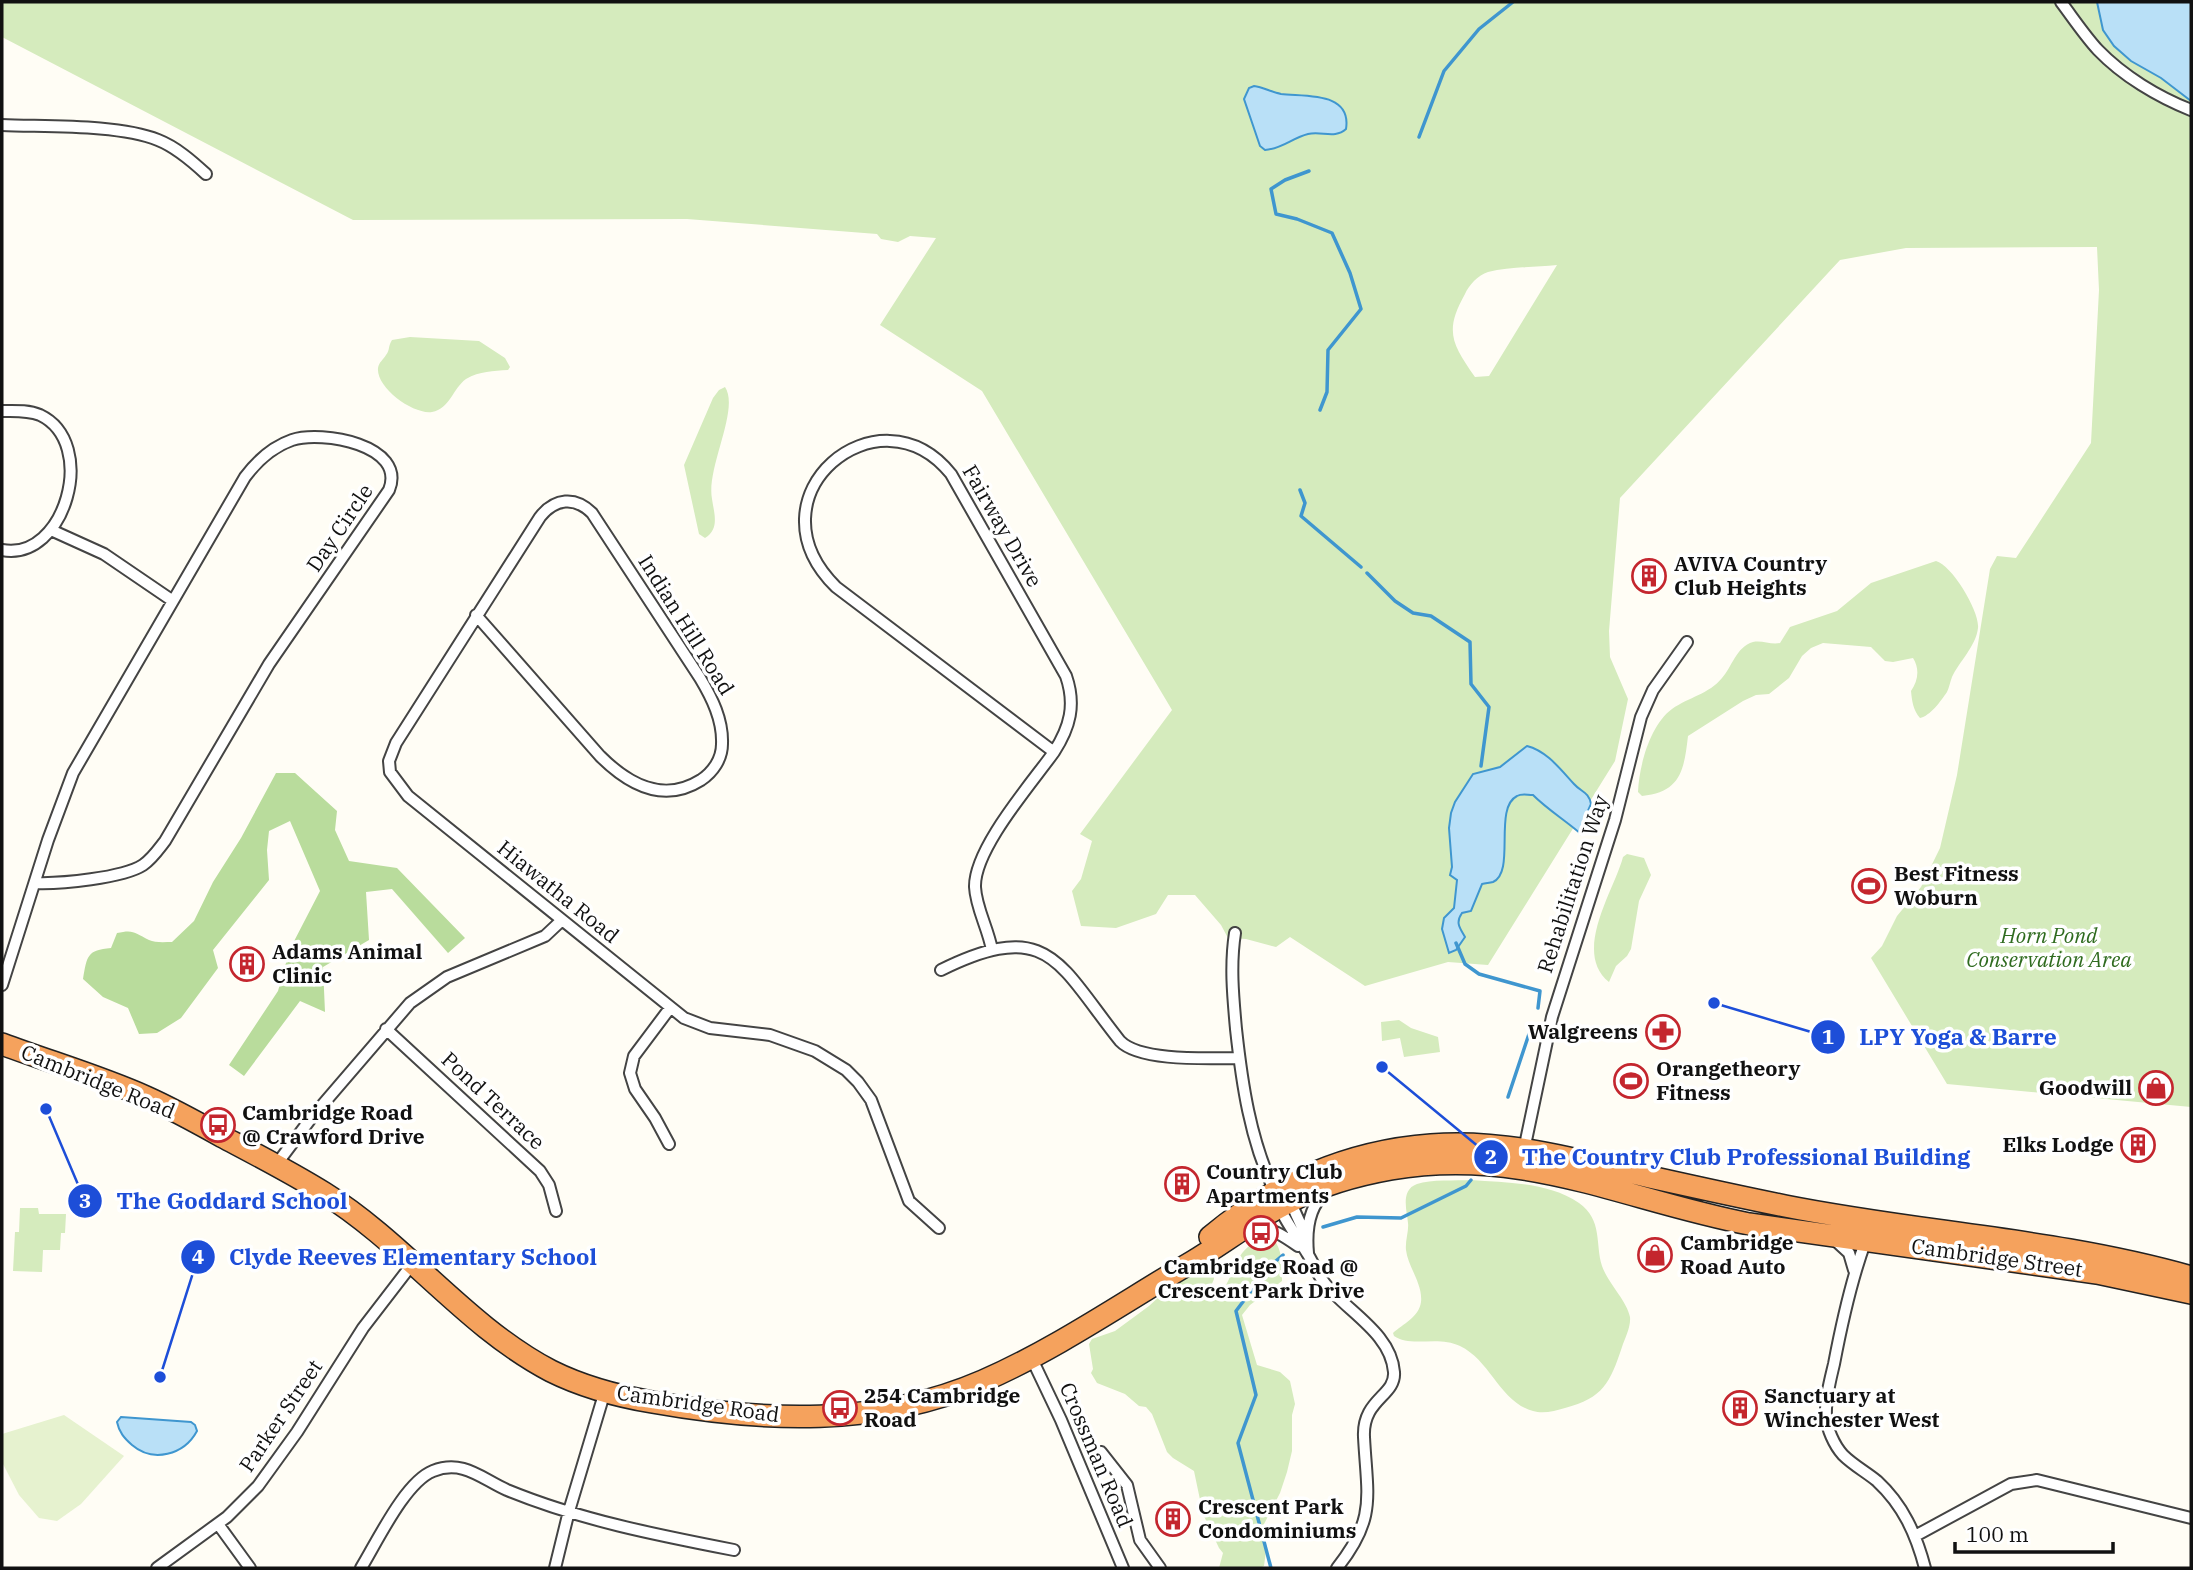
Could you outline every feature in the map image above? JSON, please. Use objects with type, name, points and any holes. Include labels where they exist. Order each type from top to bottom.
[{"type":"highway","name":"Cambridge Road","points":[[2,1044],[147,1098],[276,1165],[353,1213],[508,1345],[556,1374],[604,1391],[658,1403],[723,1412],[783,1417],[830,1417],[880,1412],[935,1398],[982,1381],[1031,1357],[1240,1231],[1315,1172],[1402,1148],[1463,1144],[1524,1150],[1581,1159],[1650,1177],[1816,1212]]},
{"type":"highway","name":"Cambridge Road","points":[[1167,1276],[1234,1217],[1281,1199],[1357,1177],[1414,1166],[1487,1163],[1546,1171],[1699,1214],[1801,1233]]},
{"type":"highway","points":[[1645,1198],[1650,1177]]},
{"type":"highway","name":"Cambridge Street","points":[[1816,1212],[2191,1293]]},
{"type":"highway","name":"Cambridge Street","points":[[1801,1233],[1866,1240],[2063,1248],[2191,1277]]},
{"type":"street","points":[[2061,2],[2098,49],[2116,66],[2154,93],[2191,110]]},
{"type":"street","points":[[2,125],[138,134],[160,141],[206,174]]},
{"type":"street","points":[[2,411],[37,414],[52,424],[65,441],[70,463],[69,486],[51,530],[41,540],[25,549],[2,550]]},
{"type":"street","name":"Day Circle","points":[[2,985],[35,883],[57,815],[74,773],[237,488],[252,468],[274,449],[302,438],[331,438],[374,452],[391,467],[391,485],[379,508],[269,664],[153,857],[128,872],[57,883],[35,883]]},
{"type":"street","name":"Fairway Drive","points":[[992,950],[976,894],[977,866],[985,847],[1054,752],[1066,733],[1072,698],[1066,676],[951,474],[927,452],[898,442],[882,441],[862,445],[835,460],[817,480],[806,511],[807,544],[822,573],[846,595],[1054,752]]},
{"type":"street","name":"Indian Hill Road","points":[[476,615],[600,756],[623,777],[651,789],[669,792],[692,785],[714,768],[721,752],[722,736],[717,713],[706,688],[592,513],[579,503],[566,500]]},
{"type":"street","name":"Hiawatha Road","points":[[566,500],[552,505],[540,517],[476,615],[396,743],[389,761],[390,772],[408,796],[689,1021],[701,1026],[764,1033],[781,1038],[823,1055],[846,1070],[864,1090],[877,1112],[909,1200],[939,1228]]},
{"type":"street","points":[[51,530],[104,554],[173,601]]},
{"type":"street","name":"Rehabilitation Way","points":[[1524,1150],[1552,1017],[1620,804],[1641,717],[1653,690],[1687,642]]},
{"type":"street","points":[[276,1165],[312,1118],[410,1003],[434,984],[545,936],[562,920]]},
{"type":"street","points":[[1235,933],[1231,976],[1242,1083],[1251,1124],[1262,1162],[1281,1199],[1307,1239]]},
{"type":"street","points":[[941,970],[972,955],[1027,947],[1054,958],[1120,1041],[1130,1049],[1170,1055],[1239,1058]]},
{"type":"street","points":[[669,1144],[633,1086],[630,1069],[636,1053],[670,1007]]},
{"type":"street","name":"Pond Terrace","points":[[386,1030],[540,1171],[549,1185],[556,1211]]},
{"type":"street","points":[[1308,1253],[1309,1220],[1320,1197],[1329,1189],[1357,1177]]},
{"type":"street","points":[[1281,1199],[1289,1228],[1308,1253],[1316,1271],[1330,1290],[1380,1339],[1394,1372],[1391,1387],[1372,1406],[1366,1417],[1364,1432],[1368,1510],[1354,1544],[1337,1568]]},
{"type":"street","points":[[1240,1231],[1253,1228],[1270,1229],[1308,1253]]},
{"type":"street","points":[[1801,1233],[1841,1244],[1849,1253],[1854,1270]]},
{"type":"street","points":[[1866,1240],[1854,1270],[1827,1400],[1826,1419],[1841,1452],[1885,1490],[1903,1512],[1915,1536],[1925,1568]]},
{"type":"street","name":"Parker Street","points":[[157,1568],[218,1524],[246,1499],[298,1432],[363,1328],[413,1263]]},
{"type":"street","name":"Crossman Road","points":[[1031,1357],[1061,1420],[1123,1568]]},
{"type":"street","points":[[555,1568],[604,1391]]},
{"type":"street","points":[[1101,1452],[1127,1485],[1140,1540],[1160,1568]]},
{"type":"street","points":[[361,1568],[412,1486],[424,1475],[454,1467],[470,1470],[503,1488],[569,1511],[642,1532],[734,1550]]},
{"type":"street","points":[[1915,1536],[2011,1484],[2037,1480],[2191,1518]]},
{"type":"street","points":[[218,1524],[250,1568]]},
{"type":"green space","name":"Horn Pond Conservation Area","points":[[2,2],[2191,2],[2191,1107],[1947,1084],[1871,958],[1882,946],[1897,916],[1921,887],[1940,848],[1957,775],[1990,569],[1997,556],[2016,558],[2091,443],[2099,290],[2097,247],[1906,248],[1840,260],[1620,498],[1609,631],[1610,657],[1628,699],[1615,761],[1488,965],[1448,962],[1365,986],[1290,937],[1276,947],[1246,939],[1228,938],[1221,925],[1195,895],[1168,895],[1156,914],[1116,928],[1081,926],[1072,891],[1081,879],[1092,841],[1080,834],[1172,710],[982,391],[880,325],[936,238],[910,236],[898,242],[881,239],[877,234],[687,219],[353,220],[2,37]],"holes":[[[1557,265],[1489,376],[1475,377],[1456,346],[1454,337],[1454,318],[1471,284],[1488,272]]]},
{"type":"green space","points":[[410,337],[479,341],[505,358],[510,367],[508,370],[471,376],[443,407],[424,412],[406,405],[389,392],[379,376],[378,368],[392,340]]},
{"type":"green space","points":[[725,387],[729,397],[726,424],[711,486],[714,525],[705,538],[699,534],[684,465],[713,398]]},
{"type":"green space","points":[[1936,561],[1950,571],[1964,590],[1975,611],[1978,628],[1977,635],[1952,677],[1947,692],[1928,714],[1920,718],[1913,705],[1911,691],[1917,679],[1917,671],[1913,658],[1885,661],[1871,647],[1823,643],[1802,656],[1789,678],[1769,694],[1756,695],[1743,701],[1688,736],[1682,769],[1673,784],[1655,794],[1642,796],[1638,792],[1647,747],[1664,716],[1717,683],[1742,648],[1753,642],[1780,643],[1790,627],[1837,611],[1871,583]]},
{"type":"green space","points":[[276,773],[295,773],[337,811],[335,830],[349,861],[397,868],[465,938],[448,953],[392,889],[366,892],[369,940],[323,967],[325,1012],[300,1001],[244,1076],[229,1065],[278,991],[290,949],[320,891],[290,821],[269,831],[269,880],[213,950],[218,968],[181,1018],[157,1033],[139,1034],[128,1008],[103,997],[83,979],[90,956],[97,950],[111,948],[117,933],[131,932],[151,941],[172,942],[194,921],[213,882],[241,838]]},
{"type":"green space","points":[[1627,854],[1644,858],[1651,875],[1639,901],[1631,949],[1616,966],[1609,982],[1599,969],[1594,955],[1595,938],[1605,904],[1623,857]]},
{"type":"green space","points":[[1399,1020],[1411,1028],[1438,1037],[1440,1052],[1404,1057],[1400,1038],[1382,1041],[1381,1022]]},
{"type":"green space","points":[[1471,1180],[1541,1187],[1579,1203],[1592,1217],[1602,1266],[1630,1317],[1628,1332],[1618,1360],[1609,1379],[1597,1394],[1578,1404],[1553,1411],[1533,1411],[1512,1399],[1480,1361],[1460,1346],[1443,1341],[1408,1341],[1394,1336],[1393,1333],[1417,1312],[1421,1302],[1420,1289],[1406,1250],[1408,1191],[1423,1182]]},
{"type":"green space","points":[[20,1208],[38,1208],[39,1214],[66,1214],[65,1233],[61,1233],[60,1250],[43,1250],[42,1272],[13,1271],[15,1232],[19,1232]]},
{"type":"green space","points":[[1263,1237],[1274,1239],[1277,1244],[1282,1281],[1250,1305],[1242,1315],[1257,1365],[1280,1372],[1290,1381],[1295,1404],[1292,1415],[1292,1451],[1280,1493],[1262,1528],[1266,1551],[1264,1566],[1219,1568],[1223,1553],[1203,1514],[1194,1471],[1167,1452],[1152,1414],[1146,1407],[1139,1406],[1125,1394],[1097,1383],[1091,1373],[1093,1369],[1089,1344],[1092,1339],[1115,1331],[1149,1306],[1184,1274],[1206,1265],[1213,1271],[1213,1291],[1225,1287],[1243,1253]]},
{"type":"green space","points":[[64,1415],[124,1456],[81,1504],[57,1521],[39,1518],[19,1495],[2,1462],[2,1434]]},
{"type":"water","points":[[2097,2],[2191,2],[2191,101],[2161,78],[2131,61],[2114,46],[2103,30]]},
{"type":"water","points":[[1254,86],[1281,94],[1313,96],[1334,102],[1342,108],[1346,117],[1346,129],[1333,134],[1308,134],[1277,148],[1265,150],[1260,146],[1244,99],[1249,88]]},
{"type":"water","points":[[1527,746],[1547,757],[1587,795],[1591,804],[1587,813],[1599,821],[1581,834],[1533,795],[1517,796],[1506,813],[1500,876],[1493,882],[1482,884],[1471,911],[1462,913],[1459,923],[1465,937],[1456,950],[1449,953],[1442,929],[1444,918],[1454,908],[1457,880],[1450,875],[1452,867],[1449,828],[1455,802],[1473,774],[1500,767]]},
{"type":"water","points":[[121,1417],[191,1422],[197,1431],[176,1451],[149,1454],[140,1451],[124,1437],[117,1422]]},
{"type":"waterway","points":[[1419,137],[1444,71],[1479,29],[1513,2]]},
{"type":"waterway","points":[[1309,171],[1285,180],[1271,189],[1276,214],[1332,233],[1350,273],[1361,309],[1328,350],[1327,392],[1320,410]]},
{"type":"waterway","points":[[1300,490],[1305,503],[1301,516],[1361,567]]},
{"type":"waterway","points":[[1367,573],[1395,601],[1413,613],[1431,616],[1470,642],[1471,684],[1489,707],[1481,766]]},
{"type":"waterway","points":[[1456,943],[1465,964],[1479,974],[1540,991],[1538,1008]]},
{"type":"waterway","points":[[1508,1097],[1531,1028]]},
{"type":"waterway","points":[[1323,1227],[1357,1217],[1401,1218],[1466,1186],[1471,1180]]},
{"type":"waterway","points":[[1271,1568],[1238,1443],[1256,1395],[1236,1311],[1270,1266],[1283,1255]]},
{"type":"place","name":"AVIVA Country Club Heights","points":[[1649,576]]},
{"type":"place","name":"Best Fitness Woburn","points":[[1869,886]]},
{"type":"place","name":"Adams Animal Clinic","points":[[247,964]]},
{"type":"place","name":"LPY Yoga & Barre","points":[[1714,1003]]},
{"type":"place","name":"Walgreens","points":[[1663,1032]]},
{"type":"place","name":"The Country Club Professional Building","points":[[1382,1067]]},
{"type":"place","name":"Orangetheory Fitness","points":[[1631,1081]]},
{"type":"place","name":"Goodwill","points":[[2156,1088]]},
{"type":"place","name":"The Goddard School","points":[[46,1109]]},
{"type":"place","name":"Cambridge Road @ Crawford Drive","points":[[218,1125]]},
{"type":"place","name":"Elks Lodge","points":[[2138,1145]]},
{"type":"place","name":"Country Club Apartments","points":[[1182,1184]]},
{"type":"place","name":"Cambridge Road @ Crescent Park Drive","points":[[1261,1233]]},
{"type":"place","name":"Cambridge Road Auto","points":[[1655,1255]]},
{"type":"place","name":"Clyde Reeves Elementary School","points":[[160,1377]]},
{"type":"place","name":"254 Cambridge Road","points":[[840,1408]]},
{"type":"place","name":"Sanctuary at Winchester West","points":[[1740,1408]]},
{"type":"place","name":"Crescent Park Condominiums","points":[[1173,1519]]}]
